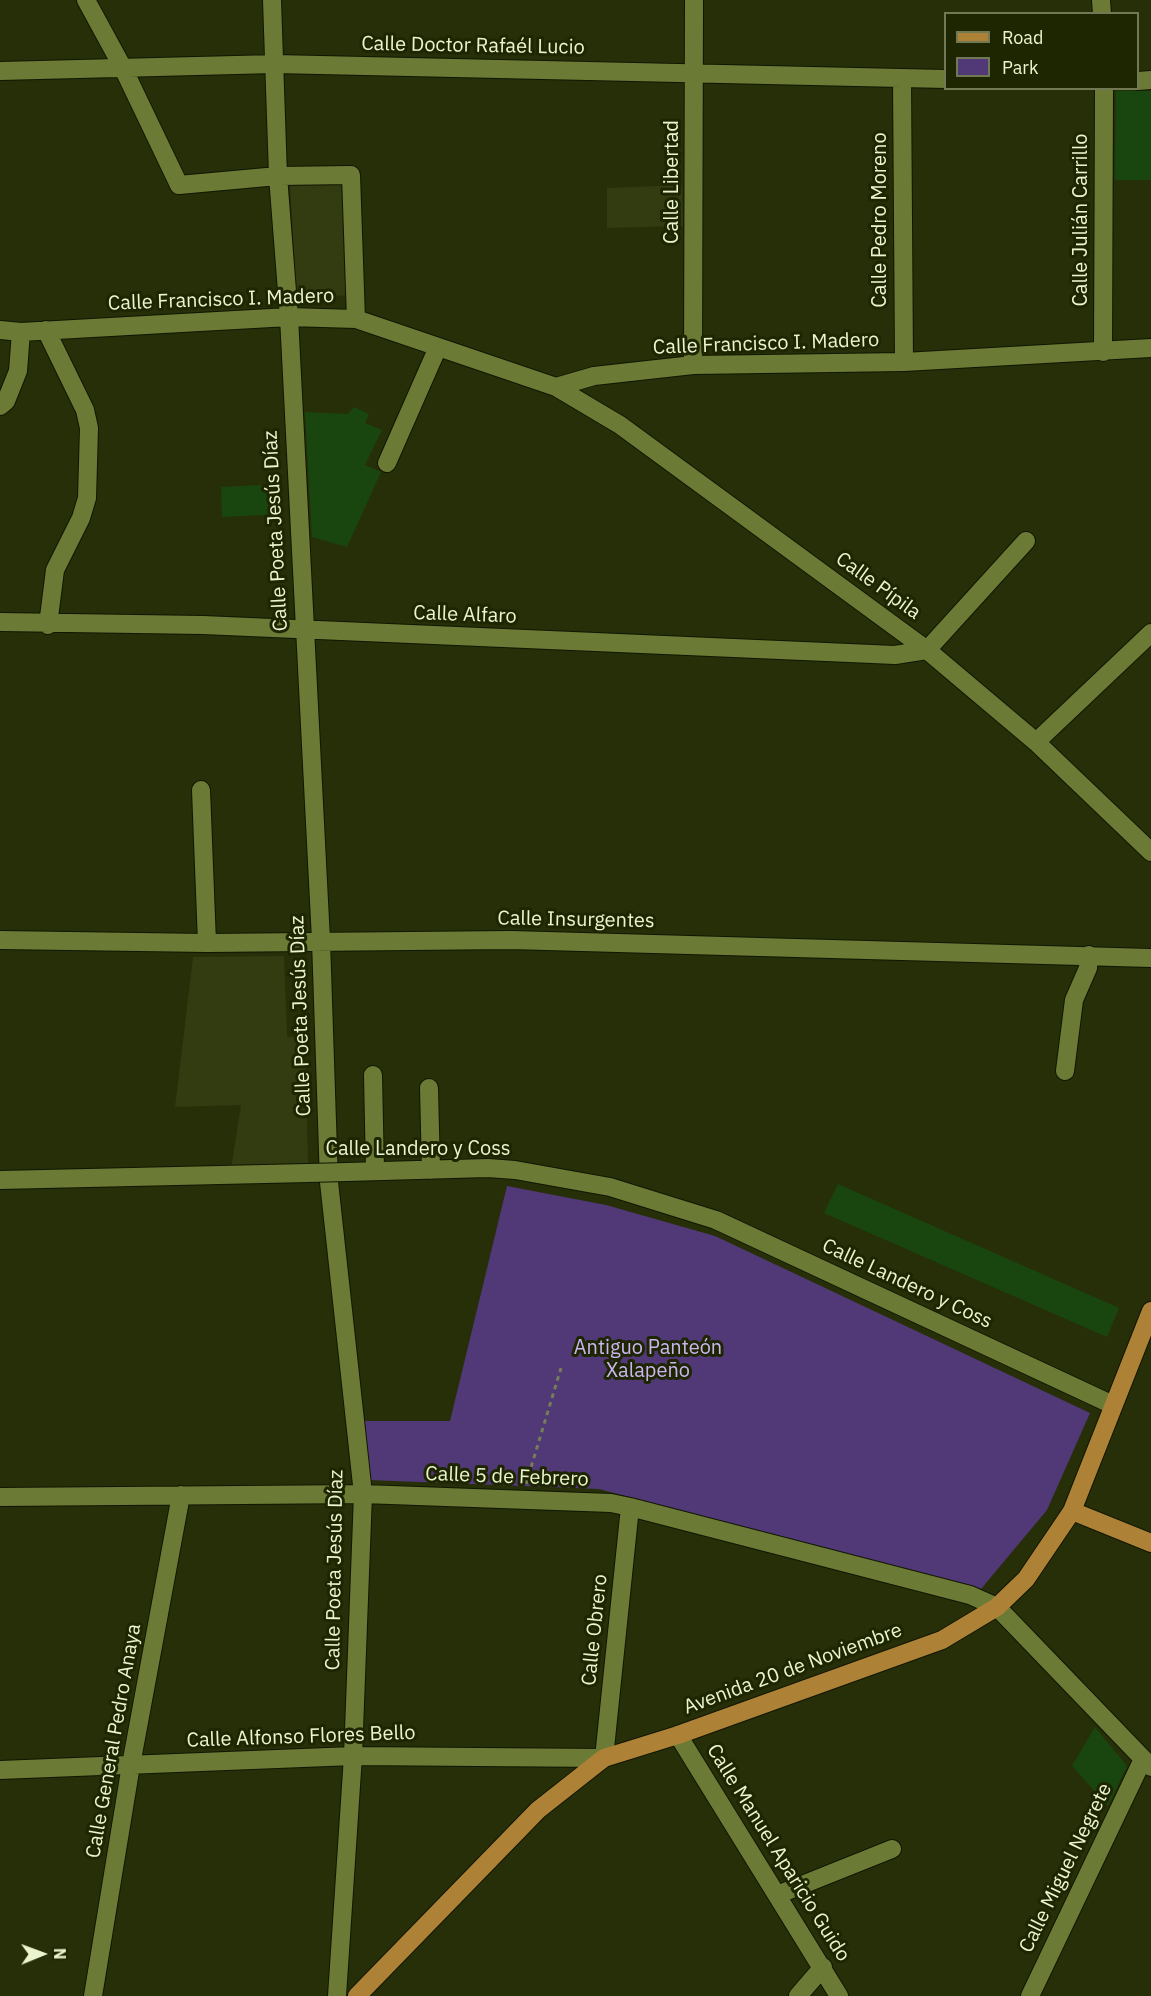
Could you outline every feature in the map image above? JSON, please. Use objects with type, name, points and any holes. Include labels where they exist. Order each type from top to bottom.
[{"type":"main road","name":"Avenida 20 de Noviembre","points":[[357,1996],[538,1810],[604,1758],[678,1735],[942,1640],[997,1607],[1026,1579],[1072,1511],[1151,1311]]},
{"type":"main road","points":[[1072,1511],[1151,1543]]},
{"type":"street","points":[[86,0],[123,68],[179,185],[278,176],[351,175],[356,319]]},
{"type":"street","name":"Calle Poeta Jesús Díaz","points":[[272,0],[278,176],[289,317],[303,631],[321,940],[329,1182],[363,1494],[353,1756],[337,1996]]},
{"type":"street","name":"Calle Libertad","points":[[693,365],[694,0]]},
{"type":"street","name":"Calle Doctor Rafaél Lucio","points":[[0,71],[275,64],[944,78]]},
{"type":"street","name":"Calle Pedro Moreno","points":[[902,78],[904,362]]},
{"type":"street","name":"Calle Julián Carrillo","points":[[1103,352],[1104,90]]},
{"type":"street","name":"Calle Francisco I. Madero","points":[[0,330],[21,332],[289,317],[356,319],[556,387],[594,376],[693,365],[904,362],[1151,348]]},
{"type":"street","points":[[46,330],[86,410],[89,428],[87,498],[81,518],[55,570],[48,625]]},
{"type":"street","points":[[0,406],[6,401],[18,371],[21,332]]},
{"type":"street","points":[[387,463],[438,346]]},
{"type":"street","name":"Calle Pípila","points":[[556,387],[620,425],[927,650],[1036,742],[1151,852]]},
{"type":"street","points":[[927,650],[1026,541]]},
{"type":"street","name":"Calle Alfaro","points":[[0,622],[48,625],[203,625],[303,631],[896,654],[927,650]]},
{"type":"street","points":[[1036,742],[1151,633]]},
{"type":"street","points":[[201,789],[207,943]]},
{"type":"street","name":"Calle Insurgentes","points":[[0,940],[207,943],[321,940],[511,940],[1151,958]]},
{"type":"street","points":[[1065,1071],[1074,1000],[1088,968],[1089,955]]},
{"type":"street","points":[[373,1075],[375,1171]]},
{"type":"street","points":[[429,1088],[431,1170]]},
{"type":"street","name":"Calle Landero y Coss","points":[[0,1180],[515,1170],[610,1187],[716,1220],[1113,1406]]},
{"type":"street","name":"Calle 5 de Febrero","points":[[0,1497],[363,1494],[611,1503],[970,1595],[997,1607]]},
{"type":"street","name":"Calle General Pedro Anaya","points":[[93,1996],[131,1765],[181,1495]]},
{"type":"street","name":"Calle Obrero","points":[[604,1758],[630,1507]]},
{"type":"street","points":[[997,1607],[1147,1763]]},
{"type":"street","name":"Calle Manuel Aparicio Guido","points":[[678,1735],[839,1996]]},
{"type":"street","name":"Calle Alfonso Flores Bello","points":[[0,1770],[353,1756],[604,1758]]},
{"type":"street","name":"Calle Miguel Negrete","points":[[1030,1996],[1147,1763]]},
{"type":"street","points":[[777,1896],[892,1849]]},
{"type":"street","points":[[798,1996],[823,1967]]},
{"type":"path","points":[[522,1500],[561,1368]]},
{"type":"shaded area","points":[[346,178],[352,295],[296,298],[290,181]]},
{"type":"shaded area","points":[[682,185],[683,226],[607,228],[607,188]]},
{"type":"shaded area","points":[[284,956],[287,1037],[305,1037],[308,1164],[231,1169],[241,1105],[175,1107],[193,957]]},
{"type":"green space","name":"Antiguo Panteón Xalapeño","points":[[507,1186],[606,1205],[715,1236],[1090,1413],[1047,1510],[981,1589],[599,1489],[368,1480],[364,1421],[450,1421]]},
{"type":"building","points":[[1116,91],[1151,91],[1151,180],[1115,180]]},
{"type":"building","points":[[354,407],[369,414],[365,423],[382,430],[365,465],[381,472],[347,547],[312,537],[305,412],[348,414]]},
{"type":"building","points":[[281,484],[282,514],[222,517],[221,487]]},
{"type":"building","points":[[838,1184],[1119,1308],[1107,1337],[824,1213]]},
{"type":"building","points":[[1095,1727],[1127,1766],[1108,1806],[1072,1766]]}]
